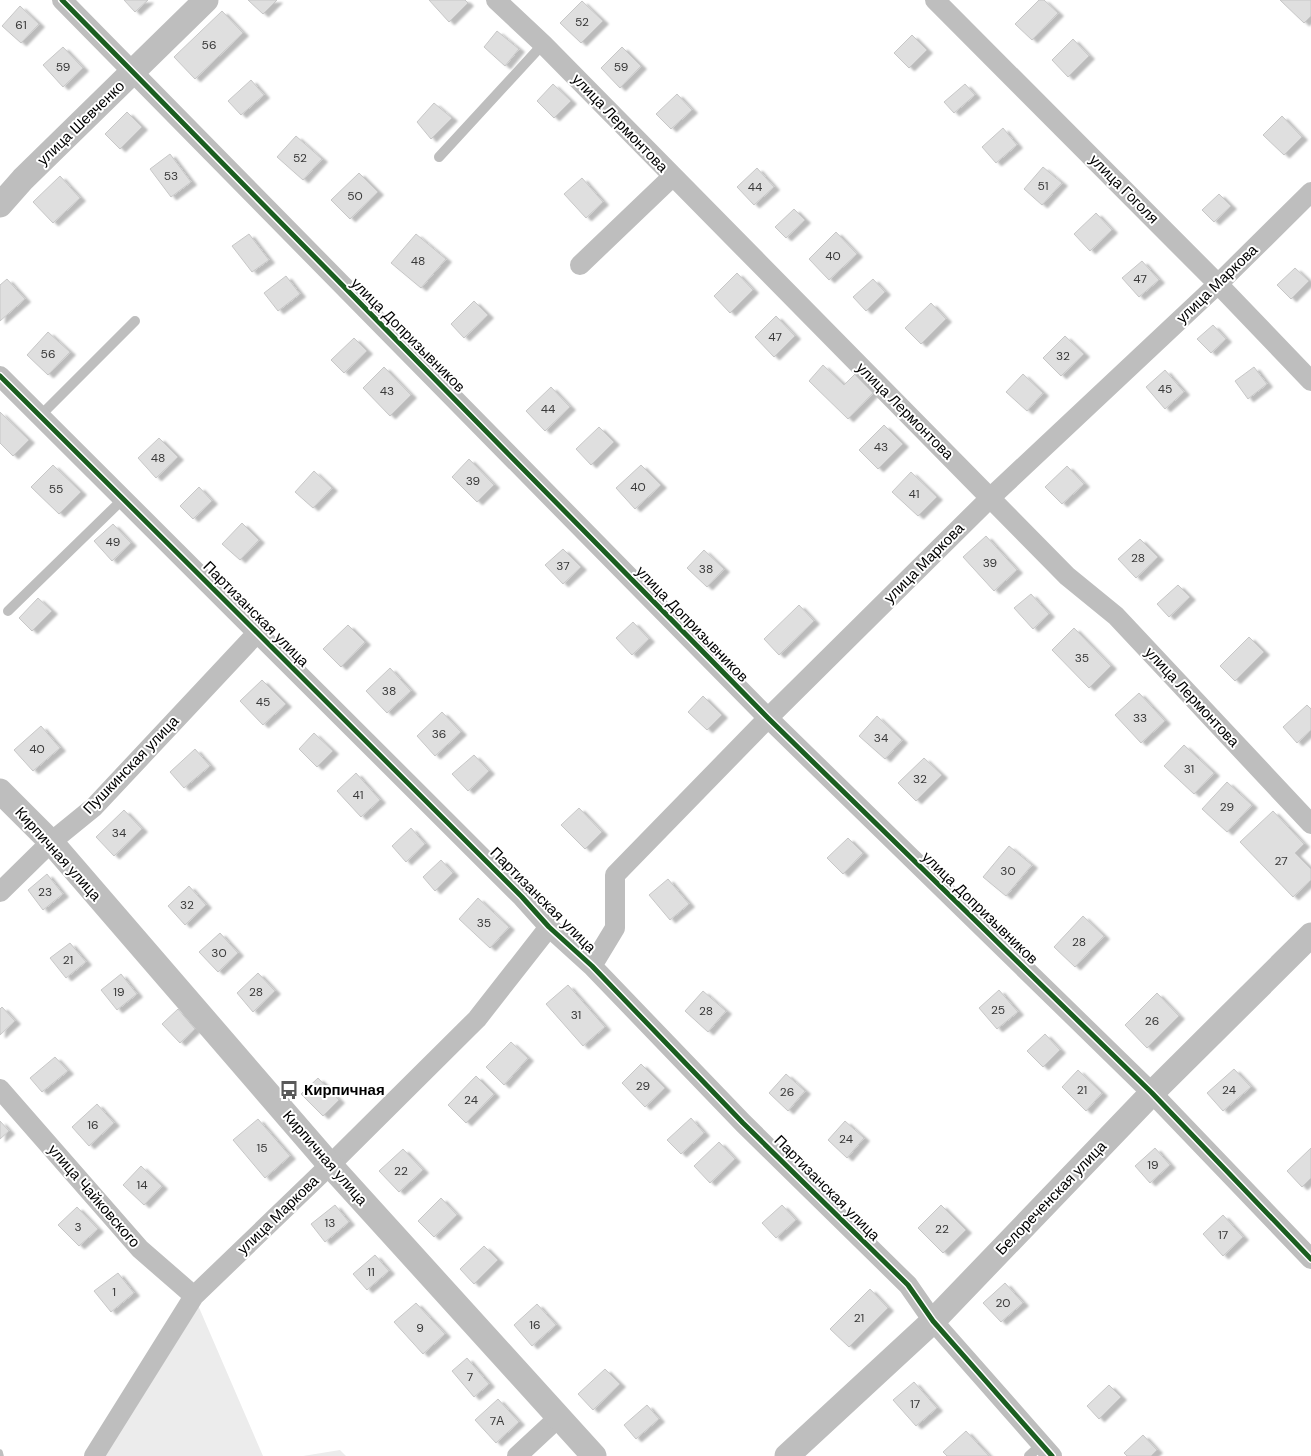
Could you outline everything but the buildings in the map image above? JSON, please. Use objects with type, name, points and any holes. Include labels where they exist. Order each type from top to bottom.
[{"type":"street","name":"улица Допризывников","points":[[62,0],[768,718],[1152,1093],[1311,1259]]},
{"type":"street","name":"улица Шевченко","points":[[0,205],[23,179],[206,0]]},
{"type":"street","name":"улица Лермонтова","points":[[496,0],[543,44],[1067,576],[1116,616],[1311,824]]},
{"type":"street","name":"улица Гоголя","points":[[935,0],[1218,284],[1311,381]]},
{"type":"street","points":[[580,265],[672,177]]},
{"type":"street","name":"улица Маркова","points":[[592,966],[615,928],[615,875],[768,718],[990,498],[1218,284],[1311,192]]},
{"type":"street","name":"Партизанская улица","points":[[0,376],[522,897],[549,927],[592,966],[743,1123],[908,1286],[933,1321],[1041,1452]]},
{"type":"street","name":"Пушкинская улица","points":[[0,892],[51,842],[94,807],[257,633]]},
{"type":"street","name":"Кирпичная улица","points":[[0,791],[51,842],[330,1165],[594,1456]]},
{"type":"street","name":"улица Маркова","points":[[94,1456],[194,1296],[330,1165],[477,1019],[549,927]]},
{"type":"street","name":"Белореченская улица","points":[[787,1456],[933,1321],[1152,1093],[1311,935]]},
{"type":"street","name":"улица Чайковского","points":[[0,1089],[140,1249],[194,1296]]},
{"type":"street","points":[[517,1456],[559,1418]]},
{"type":"lane","points":[[439,157],[543,44]]},
{"type":"lane","points":[[40,416],[135,321]]},
{"type":"lane","points":[[8,611],[123,499]]},
{"type":"shaded area","points":[[194,1296],[263,1456],[94,1456]]},
{"type":"shaded area","points":[[340,1450],[346,1456],[303,1456]]},
{"type":"waterway","points":[[0,1452],[1,1456]]},
{"type":"cycle path","points":[[62,0],[768,718],[1152,1093],[1311,1259]]},
{"type":"cycle path","points":[[0,376],[522,897],[549,927],[592,966],[743,1123],[908,1285],[933,1321],[1052,1456]]},
{"type":"place","name":"Кирпичная","points":[[289,1090]]}]
